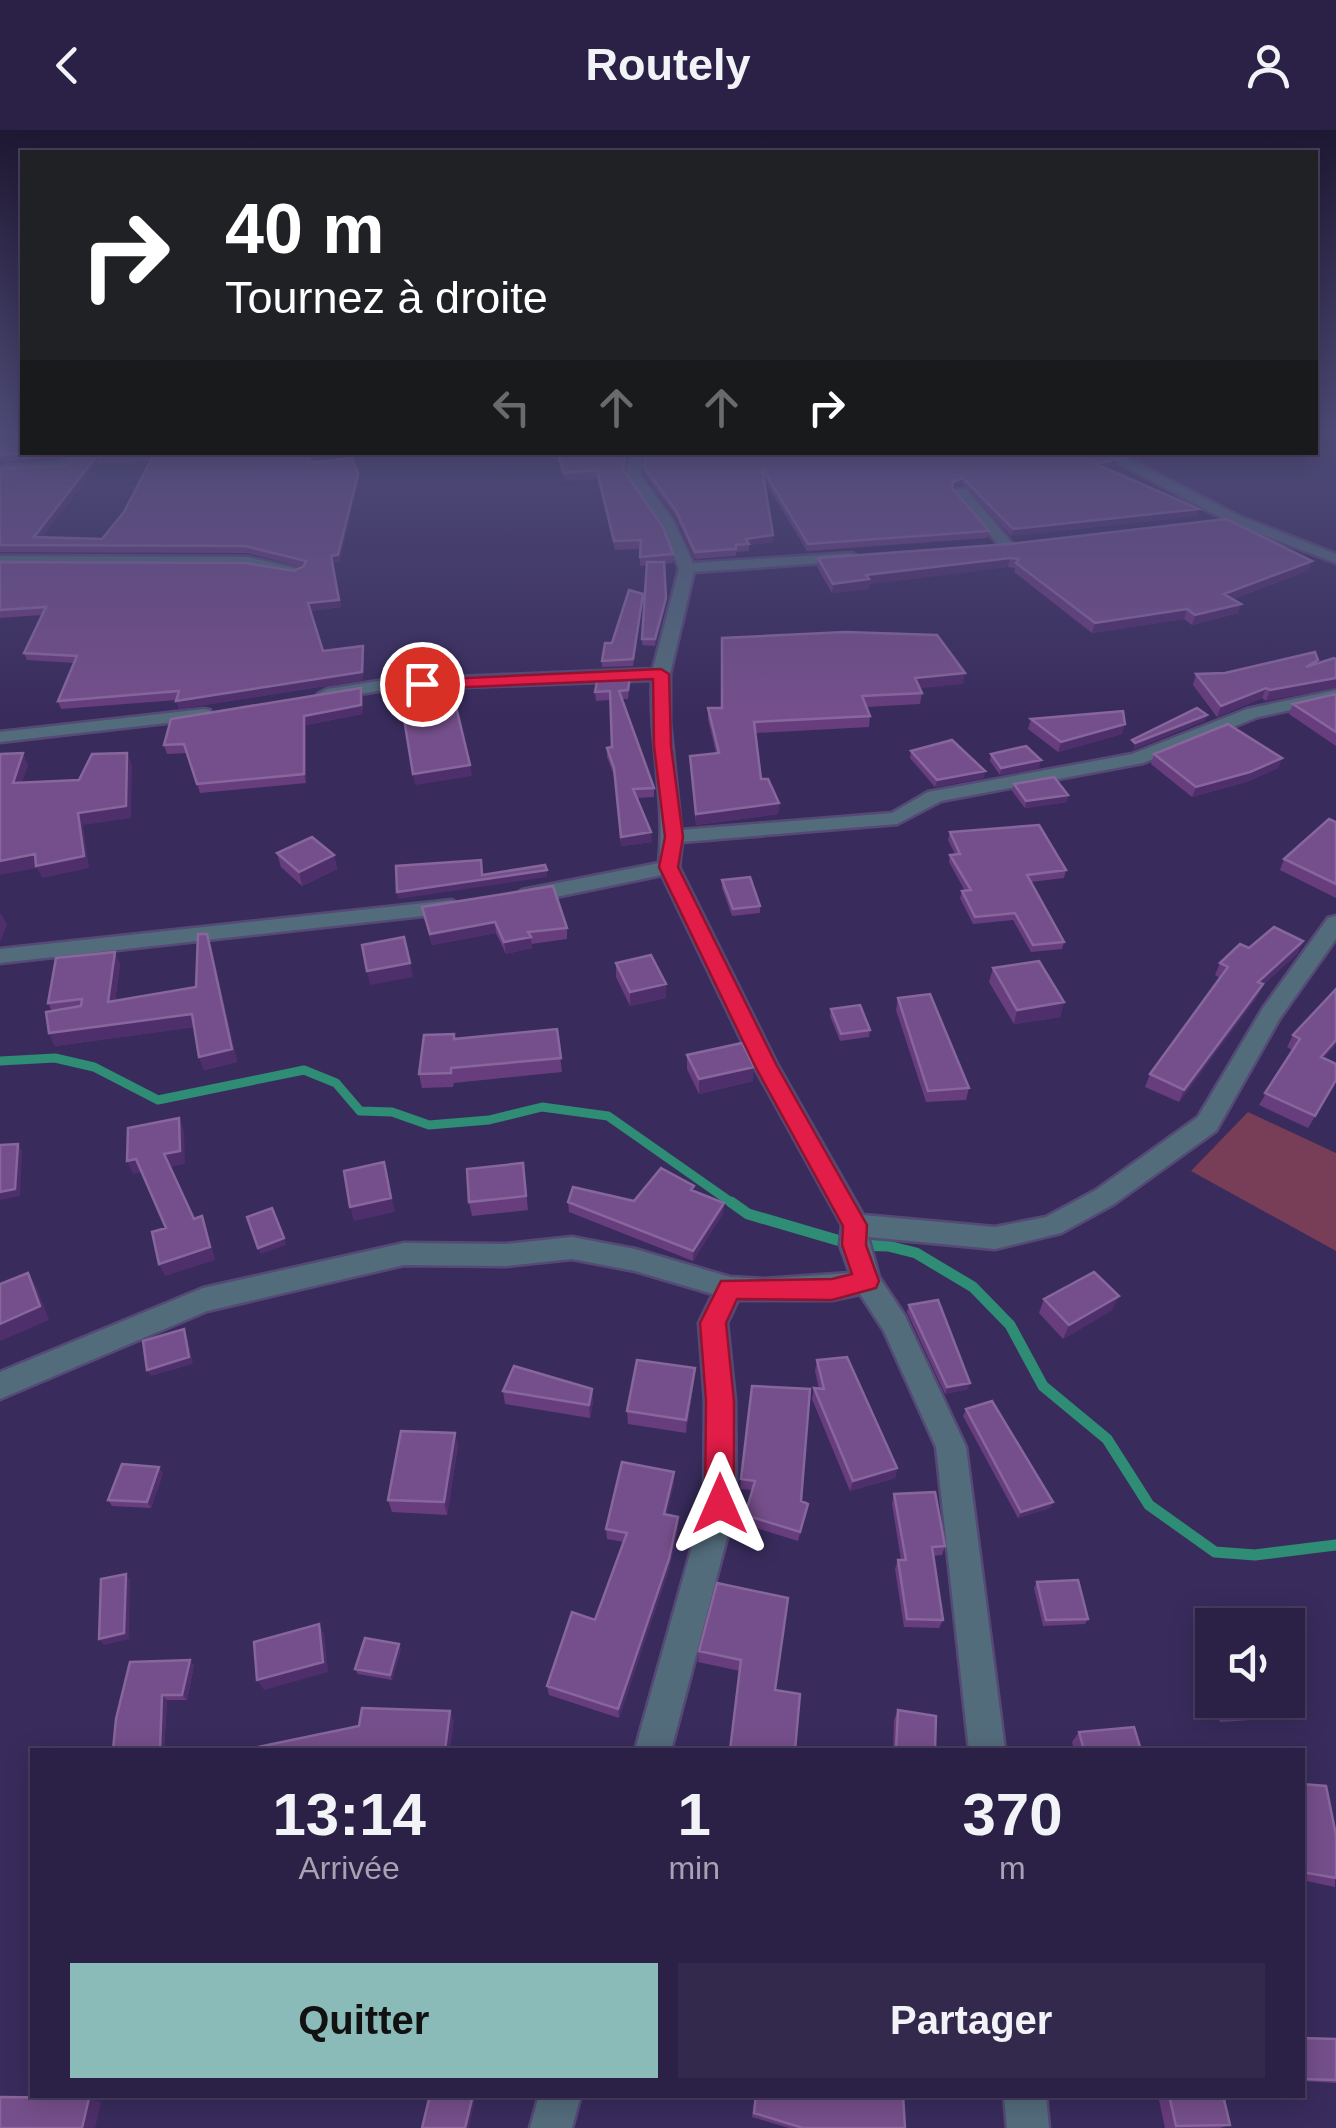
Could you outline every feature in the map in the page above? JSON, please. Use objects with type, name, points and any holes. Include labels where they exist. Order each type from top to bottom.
[{"type":"street","points":[[668,527],[688,568],[661,674],[662,746],[674,837],[669,867],[766,1066],[855,1225],[854,1245],[867,1281],[895,1324],[951,1447],[988,1748]]},
{"type":"street","points":[[991,527],[1007,546]]},
{"type":"street","points":[[1255,527],[1336,559]]},
{"type":"street","points":[[990,547],[1026,544]]},
{"type":"street","points":[[688,568],[864,556]]},
{"type":"street","points":[[0,561],[210,561],[296,570]]},
{"type":"street","points":[[312,696],[385,685],[661,674]]},
{"type":"street","points":[[674,837],[897,818],[935,796],[1136,759],[1253,713],[1336,694]]},
{"type":"street","points":[[0,737],[222,711]]},
{"type":"street","points":[[0,956],[487,902],[669,867]]},
{"type":"street","points":[[855,1225],[995,1238],[1052,1226],[1105,1197],[1207,1124],[1271,1014],[1336,923]]},
{"type":"street","points":[[0,1386],[203,1300],[404,1254],[506,1255],[572,1248],[636,1260],[730,1288],[832,1289],[867,1281]]},
{"type":"street","points":[[655,1748],[720,1504],[720,1401],[713,1323],[730,1288]]},
{"type":"street","points":[[551,2128],[559,2098]]},
{"type":"street","points":[[1025,2098],[1028,2128]]},
{"type":"shaded area","points":[[1248,1112],[1336,1153],[1336,1251],[1191,1171]]},
{"type":"building","points":[[0,527],[42,527],[34,537],[102,539],[112,527],[345,527],[338,555],[331,556],[339,600],[308,603],[323,651],[363,646],[362,672],[176,701],[179,691],[58,701],[77,656],[24,653],[46,607],[0,610],[0,562],[245,563],[294,571],[306,561],[245,546],[0,545]]},
{"type":"building","points":[[611,527],[663,527],[673,554],[640,557],[641,540],[614,541]]},
{"type":"building","points":[[684,527],[772,527],[773,535],[746,539],[749,544],[736,545],[736,549],[695,552]]},
{"type":"building","points":[[798,527],[986,527],[989,531],[808,544]]},
{"type":"building","points":[[1154,527],[1243,527],[1312,561],[1224,594],[1241,604],[1195,615],[1187,609],[1095,623],[1016,563],[1019,559],[866,575],[869,579],[833,584],[818,558],[1009,544]]},
{"type":"building","points":[[647,562],[664,562],[666,598],[655,639],[642,639]]},
{"type":"building","points":[[629,590],[643,594],[633,659],[602,661],[605,643],[612,643]]},
{"type":"building","points":[[845,632],[937,635],[965,673],[915,678],[922,693],[862,696],[870,716],[754,722],[761,779],[768,779],[779,803],[696,814],[690,756],[719,753],[708,708],[722,708],[722,638]]},
{"type":"building","points":[[1315,652],[1318,660],[1306,667],[1334,658],[1336,678],[1266,688],[1221,706],[1196,674],[1225,673]]},
{"type":"building","points":[[630,676],[628,690],[619,691],[654,788],[633,789],[651,832],[621,837],[614,768],[607,748],[612,747],[610,691],[595,692],[598,677]]},
{"type":"building","points":[[361,688],[361,705],[304,716],[304,774],[197,784],[184,744],[164,745],[171,719]]},
{"type":"building","points":[[453,694],[470,765],[413,774],[401,700]]},
{"type":"building","points":[[1336,694],[1336,732],[1293,704]]},
{"type":"building","points":[[1197,708],[1207,715],[1135,743],[1132,740]]},
{"type":"building","points":[[1123,711],[1125,724],[1061,742],[1031,719]]},
{"type":"building","points":[[1228,724],[1282,758],[1250,772],[1196,787],[1154,754]]},
{"type":"building","points":[[952,740],[985,771],[937,780],[911,751]]},
{"type":"building","points":[[1026,746],[1041,760],[1001,768],[991,754]]},
{"type":"building","points":[[23,753],[13,783],[79,780],[92,754],[127,753],[126,806],[78,813],[84,856],[36,866],[35,854],[0,861],[0,754]]},
{"type":"building","points":[[1054,777],[1068,795],[1026,801],[1014,784]]},
{"type":"building","points":[[1329,819],[1336,822],[1336,884],[1284,859]]},
{"type":"building","points":[[1039,825],[1066,870],[1027,875],[1064,942],[1033,945],[1015,913],[975,917],[962,891],[971,890],[950,855],[960,854],[950,832]]},
{"type":"building","points":[[312,837],[334,855],[299,872],[277,853]]},
{"type":"building","points":[[481,860],[482,875],[545,865],[547,870],[397,892],[396,866]]},
{"type":"building","points":[[750,877],[760,906],[733,909],[722,880]]},
{"type":"building","points":[[553,886],[567,928],[528,932],[531,937],[504,942],[495,922],[430,934],[422,907]]},
{"type":"building","points":[[1274,927],[1303,941],[1258,982],[1263,984],[1184,1090],[1150,1074],[1228,967],[1220,963],[1240,944],[1249,948]]},
{"type":"building","points":[[198,934],[207,934],[232,1049],[199,1057],[192,1014],[49,1033],[46,1012],[81,1006],[82,999],[48,1003],[56,958],[115,952],[108,1002],[196,987]]},
{"type":"building","points":[[404,937],[410,963],[367,971],[362,945]]},
{"type":"building","points":[[651,955],[666,984],[630,992],[616,963]]},
{"type":"building","points":[[1039,961],[1064,1002],[1017,1010],[993,968]]},
{"type":"building","points":[[1336,989],[1336,1040],[1321,1057],[1336,1064],[1336,1080],[1315,1116],[1265,1093],[1300,1039],[1293,1035]]},
{"type":"building","points":[[930,994],[969,1088],[928,1091],[898,998]]},
{"type":"building","points":[[860,1005],[870,1030],[841,1034],[831,1009]]},
{"type":"building","points":[[557,1029],[561,1058],[419,1074],[424,1035],[454,1034],[454,1039]]},
{"type":"building","points":[[742,1043],[754,1067],[699,1079],[687,1055]]},
{"type":"building","points":[[179,1118],[180,1151],[164,1154],[194,1219],[202,1216],[210,1247],[159,1264],[152,1232],[166,1228],[136,1159],[127,1161],[128,1128]]},
{"type":"building","points":[[18,1144],[15,1189],[0,1192],[0,1145]]},
{"type":"building","points":[[384,1162],[391,1198],[350,1207],[344,1171]]},
{"type":"building","points":[[523,1163],[526,1196],[469,1202],[467,1169]]},
{"type":"building","points":[[661,1168],[694,1186],[691,1190],[724,1203],[693,1251],[568,1202],[573,1187],[634,1201]]},
{"type":"building","points":[[272,1208],[284,1238],[258,1248],[247,1217]]},
{"type":"building","points":[[1094,1272],[1119,1296],[1069,1325],[1044,1299]]},
{"type":"building","points":[[28,1273],[40,1306],[0,1324],[0,1284]]},
{"type":"building","points":[[938,1300],[970,1383],[947,1387],[909,1305]]},
{"type":"building","points":[[184,1329],[189,1357],[147,1370],[143,1341]]},
{"type":"building","points":[[847,1357],[897,1468],[853,1481],[814,1388],[824,1389],[817,1360]]},
{"type":"building","points":[[637,1360],[695,1368],[686,1420],[627,1411]]},
{"type":"building","points":[[514,1366],[592,1389],[589,1405],[503,1391]]},
{"type":"building","points":[[752,1386],[810,1389],[801,1501],[808,1504],[800,1532],[745,1515],[755,1481],[741,1479]]},
{"type":"building","points":[[992,1401],[1053,1502],[1021,1512],[966,1409]]},
{"type":"building","points":[[401,1431],[455,1433],[444,1502],[388,1500]]},
{"type":"building","points":[[622,1462],[674,1472],[664,1514],[678,1517],[669,1559],[618,1709],[547,1686],[572,1612],[595,1620],[627,1533],[606,1529]]},
{"type":"building","points":[[122,1464],[159,1467],[147,1502],[108,1500]]},
{"type":"building","points":[[935,1492],[945,1546],[932,1547],[943,1620],[907,1619],[898,1560],[906,1560],[894,1494]]},
{"type":"building","points":[[126,1574],[124,1633],[99,1639],[101,1579]]},
{"type":"building","points":[[1078,1580],[1088,1619],[1046,1620],[1037,1582]]},
{"type":"building","points":[[717,1583],[788,1598],[775,1690],[800,1694],[795,1748],[730,1748],[741,1660],[699,1651]]},
{"type":"building","points":[[319,1624],[323,1662],[257,1680],[254,1642]]},
{"type":"building","points":[[365,1638],[399,1644],[390,1675],[355,1669]]},
{"type":"building","points":[[190,1660],[182,1695],[162,1695],[160,1748],[113,1748],[130,1662]]},
{"type":"building","points":[[362,1708],[450,1711],[445,1748],[258,1748],[258,1747],[359,1726]]},
{"type":"building","points":[[898,1710],[936,1716],[935,1748],[896,1748]]},
{"type":"building","points":[[1134,1727],[1140,1748],[1083,1748],[1079,1732]]},
{"type":"building","points":[[1305,1784],[1326,1786],[1336,1835],[1336,1878],[1305,1873]]},
{"type":"building","points":[[1305,2038],[1336,2039],[1336,2080],[1305,2079]]},
{"type":"building","points":[[0,2097],[89,2098],[82,2128],[0,2128]]},
{"type":"building","points":[[429,2098],[472,2098],[465,2128],[422,2128]]},
{"type":"building","points":[[756,2098],[903,2098],[905,2128],[803,2128],[754,2113]]},
{"type":"building","points":[[1170,2098],[1224,2098],[1230,2125],[1176,2126]]},
{"type":"waterway","points":[[0,1061],[55,1058],[94,1067],[158,1100],[304,1070],[336,1083],[360,1111],[392,1112],[429,1125],[489,1120],[542,1107],[608,1116],[735,1205]]},
{"type":"waterway","points":[[731,1202],[748,1214],[854,1245],[888,1246],[916,1253],[973,1287],[1010,1325],[1043,1386],[1107,1439],[1149,1505],[1215,1552],[1255,1555],[1336,1545]]},
{"type":"route","points":[[422,684],[661,674],[662,746],[674,837],[669,867],[766,1066],[855,1225],[854,1245],[867,1281],[832,1289],[730,1288],[713,1323],[720,1401],[720,1504]]}]
